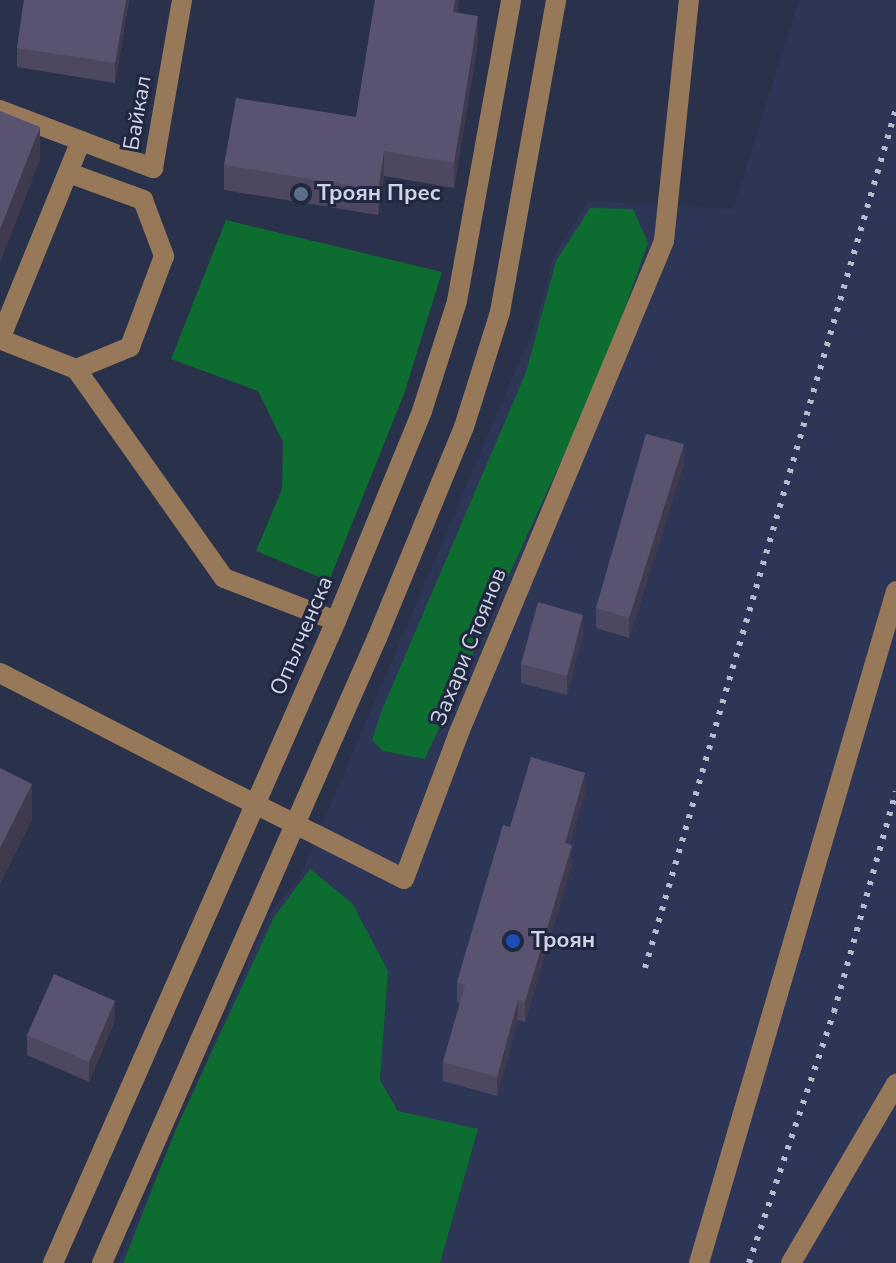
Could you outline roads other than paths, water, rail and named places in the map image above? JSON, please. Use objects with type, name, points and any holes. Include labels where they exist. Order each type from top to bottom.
[{"type":"street","name":"Байкал","points":[[0,110],[153,168],[182,0]]},
{"type":"street","name":"Опълченска","points":[[53,1263],[336,621],[422,411],[457,301],[511,0]]},
{"type":"street","points":[[102,1263],[371,652],[464,427],[500,312],[556,0]]},
{"type":"street","name":"Захари Стоянов","points":[[0,673],[404,879],[458,735],[664,241],[689,0]]},
{"type":"street","points":[[81,141],[1,340],[76,369],[224,578],[336,621]]},
{"type":"street","points":[[69,173],[143,200],[164,256],[130,347],[76,369]]},
{"type":"street","points":[[699,1263],[896,591]]},
{"type":"street","points":[[791,1263],[896,1084]]},
{"type":"railway","points":[[645,968],[896,109]]},
{"type":"railway","points":[[749,1263],[834,1012],[896,792]]},
{"type":"place","name":"Троян Прес","points":[[301,194]]},
{"type":"place","name":"Троян","points":[[513,941]]}]
